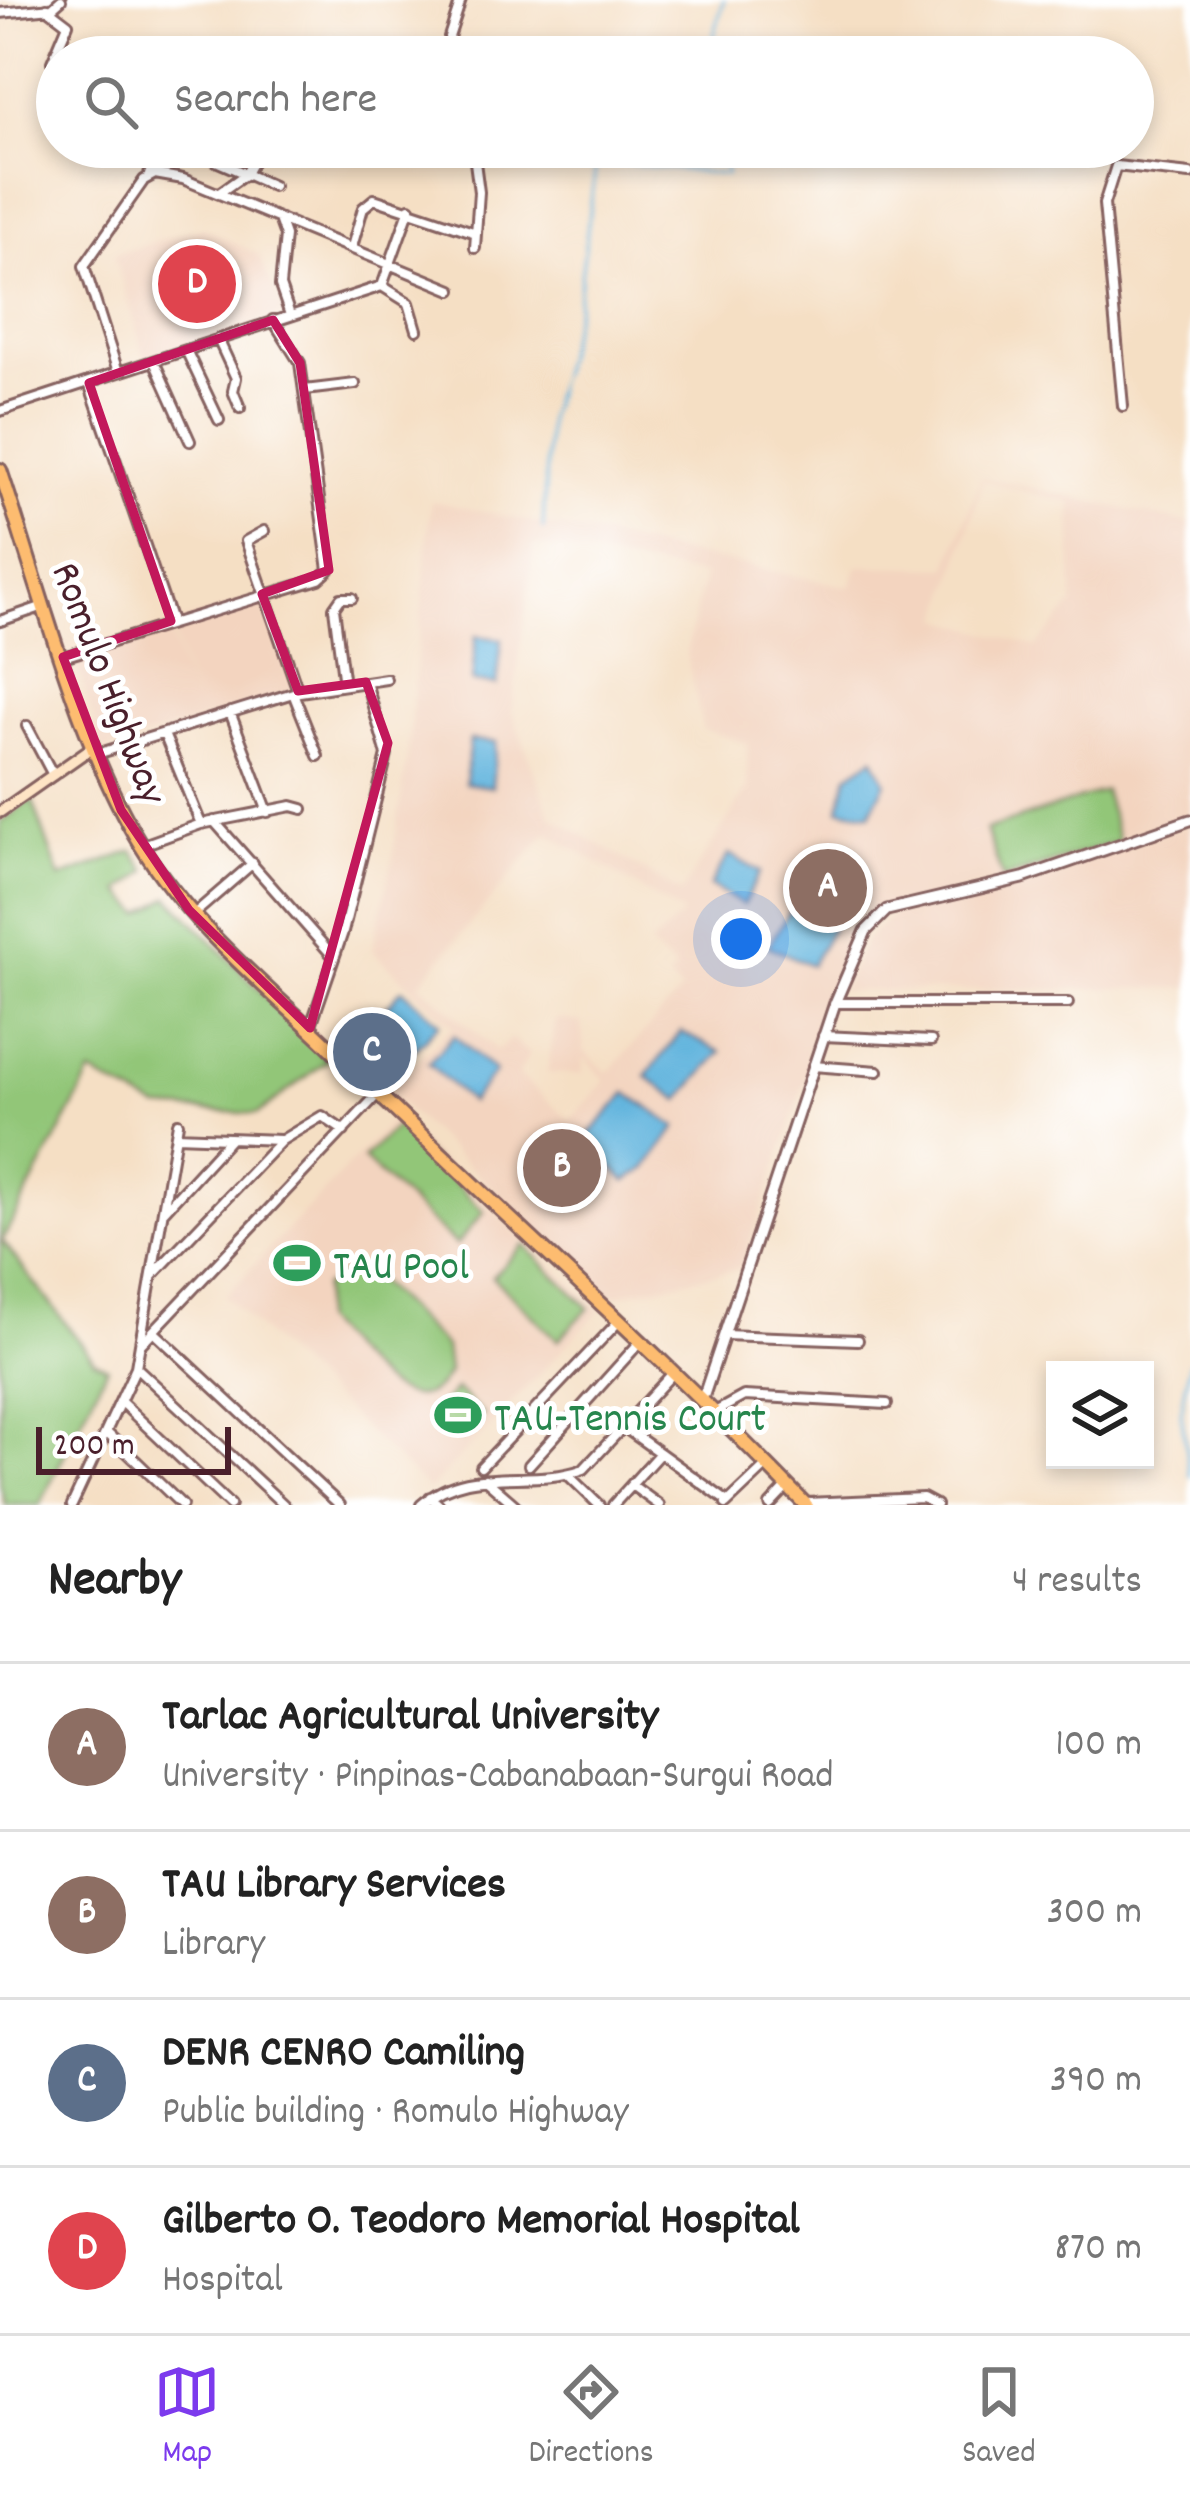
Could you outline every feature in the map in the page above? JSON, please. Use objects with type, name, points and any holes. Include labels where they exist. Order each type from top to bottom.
[{"type":"highway","name":"Romulo Highway","points":[[0,470],[5,499],[96,750],[141,846],[193,915],[643,1340],[805,1504]]},
{"type":"main road","points":[[0,812],[96,750]]},
{"type":"street","points":[[0,13],[47,8],[61,0]]},
{"type":"street","points":[[448,36],[461,0]]},
{"type":"street","points":[[47,8],[68,24],[63,36]]},
{"type":"street","points":[[118,372],[84,266],[151,168]]},
{"type":"street","points":[[232,168],[273,185]]},
{"type":"street","points":[[218,193],[249,168]]},
{"type":"street","points":[[475,248],[476,168]]},
{"type":"street","points":[[1115,168],[1106,187],[1105,227],[1115,280],[1113,335],[1123,406]]},
{"type":"street","points":[[1134,168],[1190,174]]},
{"type":"street","points":[[149,176],[175,177],[218,193],[452,290]]},
{"type":"street","points":[[352,247],[366,201],[410,208],[476,233]]},
{"type":"street","points":[[382,286],[410,208]]},
{"type":"street","points":[[278,218],[284,243],[280,286],[290,315]]},
{"type":"street","points":[[284,243],[301,227]]},
{"type":"street","points":[[0,411],[382,286],[409,303],[417,330]]},
{"type":"street","points":[[64,657],[319,579],[329,570],[305,390],[296,350],[273,320]]},
{"type":"street","points":[[218,339],[236,378],[233,391],[240,408]]},
{"type":"street","points":[[186,350],[219,420]]},
{"type":"street","points":[[154,361],[190,441]]},
{"type":"street","points":[[89,383],[171,621]]},
{"type":"street","points":[[305,390],[355,384]]},
{"type":"street","points":[[264,531],[246,541],[318,756]]},
{"type":"street","points":[[344,685],[334,608],[337,601],[352,598]]},
{"type":"street","points":[[0,621],[45,605]]},
{"type":"street","points":[[96,750],[164,734],[295,692],[386,680]]},
{"type":"street","points":[[310,1028],[387,754],[366,682]]},
{"type":"street","points":[[230,712],[268,812]]},
{"type":"street","points":[[26,726],[53,775]]},
{"type":"street","points":[[164,734],[201,824]]},
{"type":"street","points":[[141,846],[214,821],[303,809]]},
{"type":"street","points":[[703,1399],[823,1036],[866,931],[887,910],[1023,878],[1190,820]]},
{"type":"street","points":[[214,821],[333,956]]},
{"type":"street","points":[[193,915],[253,862]]},
{"type":"street","points":[[835,1003],[1067,1003]]},
{"type":"street","points":[[823,1036],[931,1041]]},
{"type":"street","points":[[813,1066],[878,1071]]},
{"type":"street","points":[[140,1345],[378,1094]]},
{"type":"street","points":[[152,1276],[282,1140],[322,1116],[344,1131]]},
{"type":"street","points":[[72,1505],[136,1366],[178,1123]]},
{"type":"street","points":[[176,1136],[282,1140]]},
{"type":"street","points":[[162,1213],[231,1138]]},
{"type":"street","points":[[483,1473],[621,1319]]},
{"type":"street","points":[[154,1331],[340,1505]]},
{"type":"street","points":[[724,1335],[858,1340]]},
{"type":"street","points":[[529,1465],[643,1340]]},
{"type":"street","points":[[136,1366],[284,1505]]},
{"type":"street","points":[[421,1505],[452,1484],[483,1473],[568,1475],[595,1461],[675,1371]]},
{"type":"street","points":[[716,1412],[744,1396],[887,1404]]},
{"type":"street","points":[[121,1402],[230,1505]]},
{"type":"street","points":[[625,1428],[727,1503],[767,1465]]},
{"type":"street","points":[[106,1433],[182,1505]]},
{"type":"street","points":[[613,1505],[660,1453]]},
{"type":"street","points":[[483,1473],[515,1505]]},
{"type":"street","points":[[568,1475],[599,1505]]},
{"type":"street","points":[[633,1486],[659,1505]]},
{"type":"street","points":[[770,1505],[788,1486]]},
{"type":"street","points":[[430,1497],[439,1505]]},
{"type":"street","points":[[805,1504],[923,1498],[936,1505]]},
{"type":"highlighted area","points":[[273,320],[300,363],[329,570],[262,594],[298,691],[366,682],[388,743],[310,1028],[189,910],[121,810],[63,657],[171,621],[89,383]]},
{"type":"shaded area","points":[[203,228],[259,255],[284,313],[145,359],[114,254]]},
{"type":"shaded area","points":[[982,477],[1190,523],[1190,816],[996,882],[872,915],[858,933],[836,991],[742,1268],[609,1297],[387,1090],[453,1026],[372,950],[392,862],[408,751],[431,501],[850,587],[858,566],[947,568]],"holes":[[[983,480],[1071,503],[1073,605],[1036,647],[941,619]],[[534,544],[704,576],[686,653],[703,729],[747,743],[748,788],[681,893],[551,816],[512,712]],[[547,833],[683,914],[650,945],[675,969],[669,979],[681,991],[608,1073],[584,1051],[581,1022],[556,1019],[547,1073],[582,1074],[584,1057],[606,1081],[570,1120],[518,1075],[529,1054],[511,1038],[498,1051],[419,984]]]},
{"type":"shaded area","points":[[260,598],[294,691],[103,751],[74,656],[168,626],[196,707],[170,625]]},
{"type":"shaded area","points":[[1190,824],[1190,988],[841,991],[865,941],[892,914],[1026,881]]},
{"type":"shaded area","points":[[394,1118],[600,1310],[429,1490],[225,1296]]},
{"type":"green space","points":[[1104,791],[1119,841],[1003,879],[986,830]]},
{"type":"green space","points":[[32,799],[60,878],[133,851],[147,871],[121,891],[141,914],[169,897],[328,1060],[258,1114],[158,1108],[91,1074],[2,1241],[94,1360],[107,1367],[40,1505],[5,1505],[0,1483],[0,823]]},
{"type":"green space","points":[[397,1125],[484,1212],[456,1245],[363,1159]]},
{"type":"green space","points":[[524,1245],[589,1308],[558,1340],[492,1277]]},
{"type":"green space","points":[[350,1269],[369,1273],[445,1347],[448,1372],[434,1390],[418,1396],[401,1393],[366,1368],[321,1321],[323,1287]]},
{"type":"green space","name":"TAU-Tennis Court","points":[[456,1389],[483,1415],[460,1440],[432,1415]]},
{"type":"water","points":[[476,636],[502,639],[497,685],[472,682]]},
{"type":"water","points":[[470,740],[496,742],[492,787],[465,783]]},
{"type":"water","points":[[874,758],[886,782],[870,814],[839,809],[848,775]]},
{"type":"water","points":[[729,854],[760,872],[743,905],[710,886]]},
{"type":"water","points":[[794,904],[834,924],[811,965],[768,946]]},
{"type":"water","points":[[402,989],[440,1023],[412,1052],[376,1019]]},
{"type":"water","points":[[681,1032],[721,1052],[680,1100],[646,1076]]},
{"type":"water","points":[[454,1035],[495,1072],[470,1102],[428,1063]]},
{"type":"water","points":[[627,1093],[677,1127],[646,1169],[626,1181],[585,1139]]},
{"type":"waterway","points":[[714,36],[724,0]]},
{"type":"waterway","points":[[543,529],[548,417],[577,306],[595,168]]},
{"type":"waterway","points":[[666,168],[726,175],[725,168]]},
{"type":"waterway","points":[[1190,1362],[1181,1413],[1190,1476]]},
{"type":"place","name":"Gilberto O. Teodoro Memorial Hospital","points":[[197,284]]},
{"type":"place","name":"Tarlac Agricultural University","points":[[828,888]]},
{"type":"place","name":"DENR CENRO Camiling","points":[[372,1052]]},
{"type":"place","name":"TAU Library Services","points":[[562,1168]]},
{"type":"place","name":"TAU Pool","points":[[297,1263]]},
{"type":"place","name":"TAU-Tennis Court","points":[[458,1415]]}]
